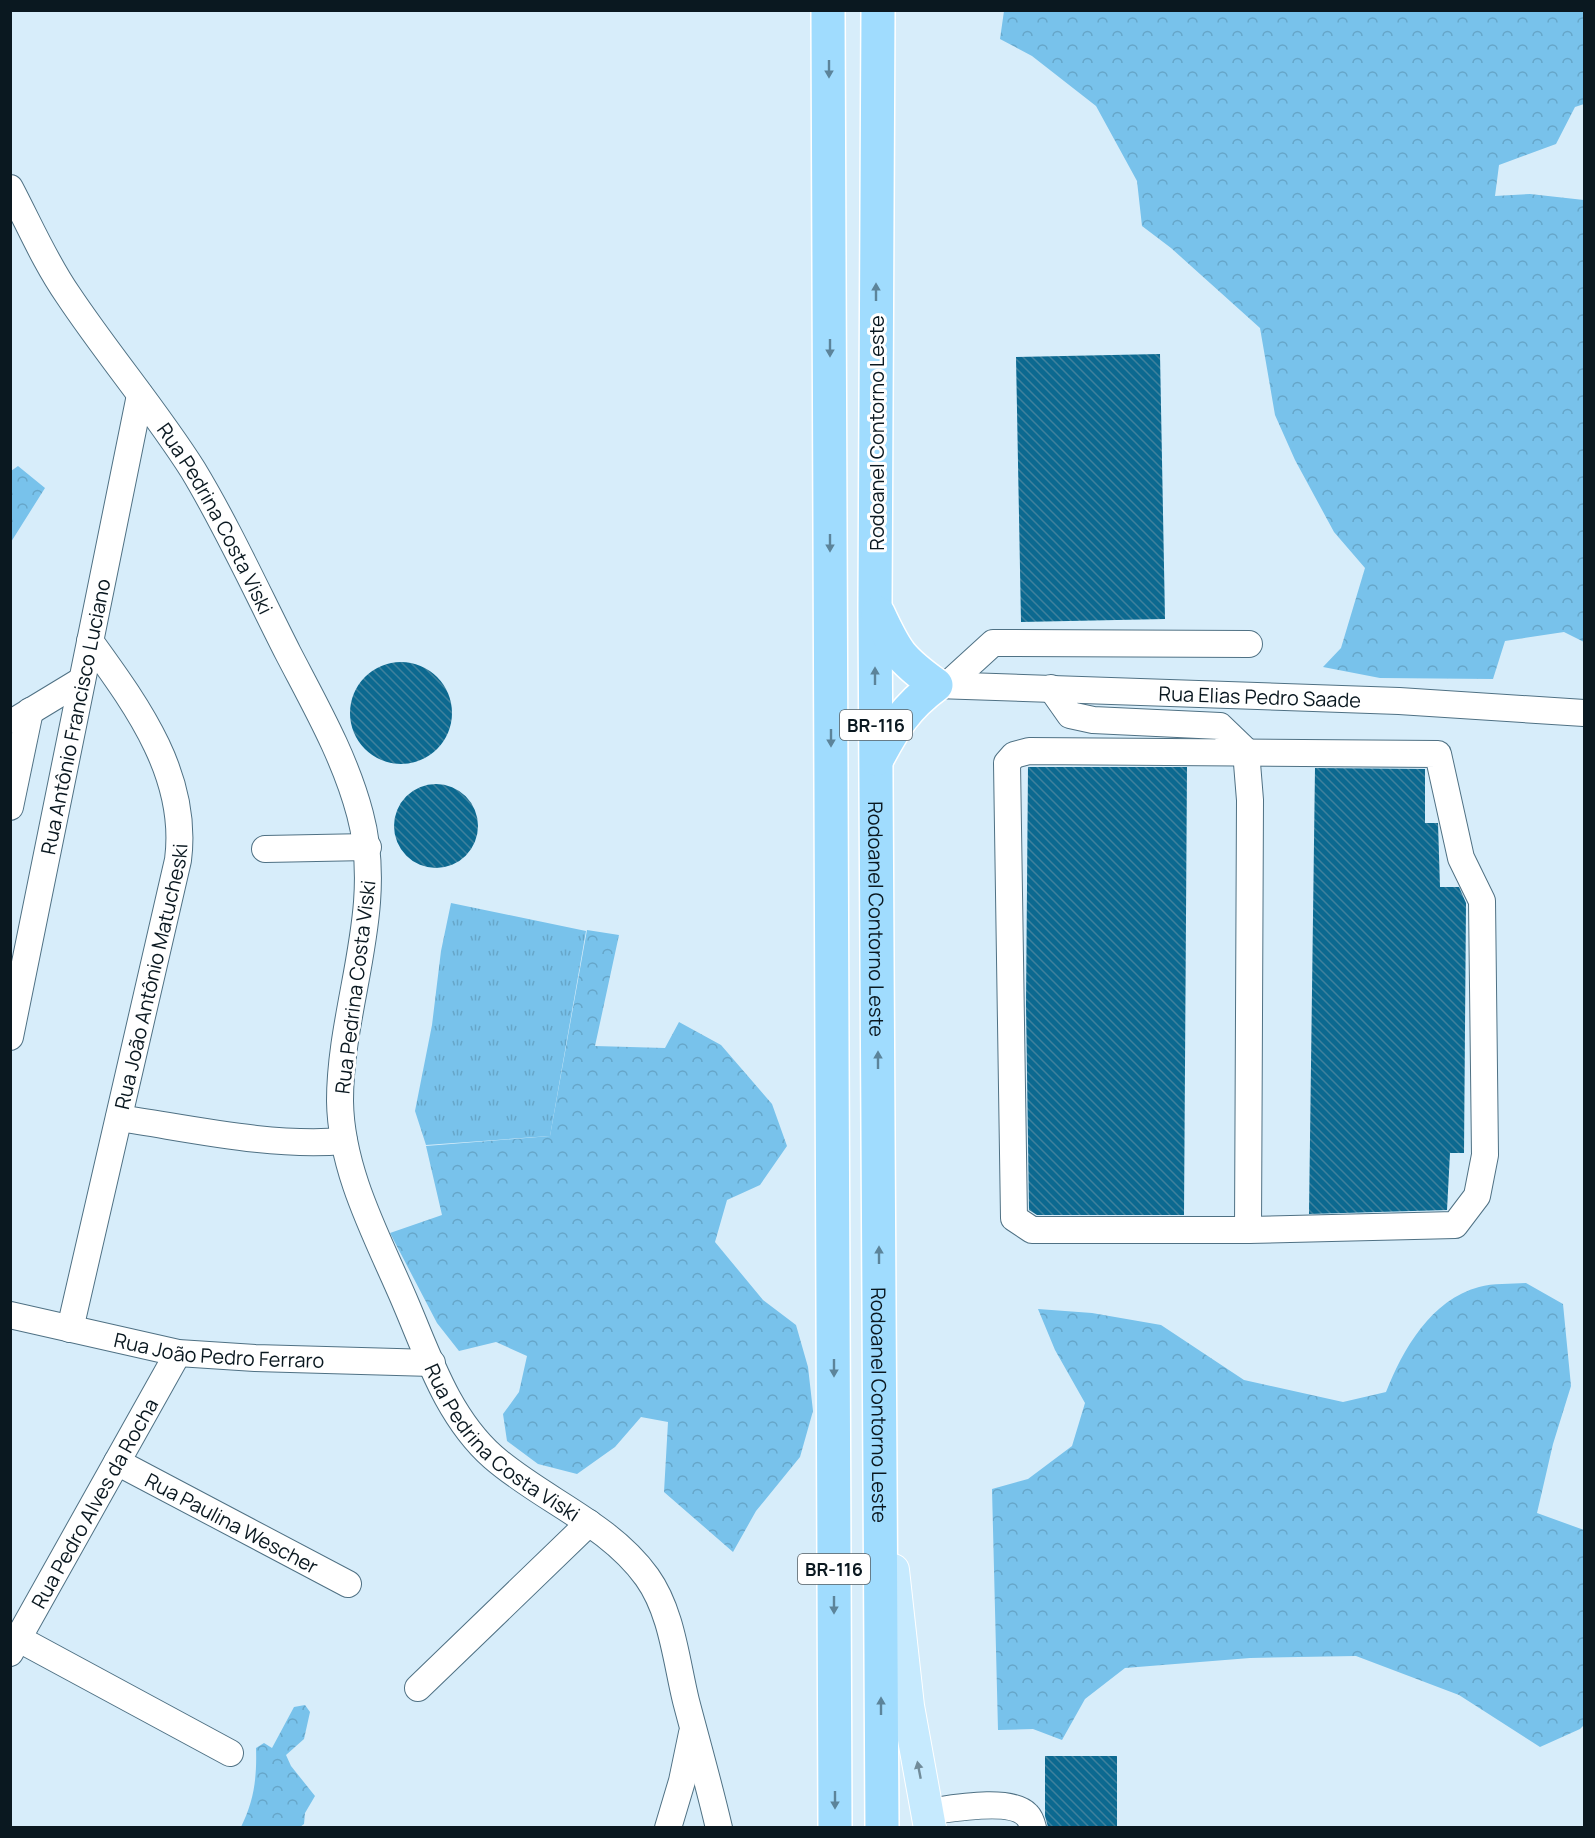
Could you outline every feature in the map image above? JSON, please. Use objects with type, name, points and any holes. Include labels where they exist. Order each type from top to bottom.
[{"type":"highway","name":"BR-116","points":[[828,10],[835,1827]]},
{"type":"highway","name":"Rodoanel Contorno Leste","points":[[878,10],[875,608],[882,1827]]},
{"type":"highway","points":[[875,608],[896,651],[910,667],[941,685]]},
{"type":"highway","points":[[876,761],[899,718],[916,699],[941,685]]},
{"type":"main road","points":[[880,1440],[903,1667],[928,1820]]},
{"type":"street","name":"Rua Pedrina Costa Viski","points":[[10,188],[53,273],[193,471],[314,703],[351,783],[368,847],[368,897],[340,1095],[344,1141],[360,1196],[432,1363],[449,1401],[478,1443],[513,1473],[589,1523],[620,1547],[650,1581],[669,1625],[719,1827]]},
{"type":"street","name":"Rua Antônio Francisco Luciano","points":[[10,1037],[20,938],[82,680],[140,395]]},
{"type":"street","name":"Rua João Antônio Matucheski","points":[[70,1329],[178,860],[180,815],[159,751],[145,722],[90,641]]},
{"type":"street","points":[[941,685],[993,643],[1249,644]]},
{"type":"street","points":[[10,807],[20,717],[82,680]]},
{"type":"street","name":"Rua Elias Pedro Saade","points":[[941,685],[1399,701],[1584,714]]},
{"type":"street","points":[[1051,688],[1070,715],[1093,720],[1220,726],[1246,751],[1250,800],[1248,1230]]},
{"type":"street","points":[[1029,751],[1246,751],[1438,754],[1461,858],[1482,902],[1485,1155],[1477,1196],[1455,1225],[1248,1230],[1032,1230],[1014,1218],[1007,763],[1014,755],[1029,751]]},
{"type":"street","points":[[265,849],[368,847]]},
{"type":"street","points":[[119,1118],[264,1139],[344,1141]]},
{"type":"street","name":"Rua João Pedro Ferraro","points":[[10,1315],[178,1353],[255,1358],[432,1363]]},
{"type":"street","name":"Rua Pedro Alves da Rocha","points":[[15,1646],[178,1353]]},
{"type":"street","name":"Rua Paulina Wescher","points":[[117,1462],[348,1584]]},
{"type":"street","points":[[418,1688],[589,1523]]},
{"type":"street","points":[[15,1646],[230,1753]]},
{"type":"street","points":[[668,1827],[682,1781],[693,1727]]},
{"type":"street","points":[[928,1820],[992,1805],[1017,1809],[1028,1815],[1033,1827]]},
{"type":"green space","points":[[1004,11],[1584,11],[1584,104],[1575,107],[1556,144],[1499,165],[1495,196],[1530,194],[1584,200],[1584,642],[1564,632],[1505,641],[1493,679],[1380,678],[1323,667],[1341,648],[1365,568],[1334,532],[1295,460],[1275,415],[1260,328],[1171,248],[1142,226],[1137,181],[1096,106],[1032,56],[1000,39]]},
{"type":"green space","points":[[18,466],[45,488],[11,542],[11,471]]},
{"type":"green space","points":[[451,903],[586,931],[550,1136],[426,1145],[415,1111],[432,1025],[441,951]]},
{"type":"green space","points":[[587,930],[619,935],[595,1046],[665,1048],[679,1022],[721,1045],[772,1104],[787,1146],[760,1185],[727,1200],[715,1242],[763,1300],[796,1325],[808,1367],[813,1411],[800,1457],[756,1511],[733,1552],[664,1492],[668,1422],[641,1417],[615,1447],[577,1474],[538,1464],[507,1441],[503,1414],[519,1392],[527,1356],[496,1342],[459,1351],[437,1323],[390,1233],[442,1215],[426,1146],[550,1136]]},
{"type":"green space","points":[[1526,1283],[1563,1304],[1571,1386],[1553,1444],[1537,1513],[1584,1530],[1584,1725],[1580,1729],[1540,1747],[1459,1695],[1356,1656],[1250,1658],[1125,1668],[1085,1699],[1062,1740],[1033,1729],[998,1730],[992,1489],[1028,1479],[1072,1446],[1085,1403],[1055,1350],[1038,1309],[1092,1313],[1161,1325],[1244,1380],[1343,1402],[1386,1392],[1401,1359],[1421,1328],[1447,1303],[1462,1293],[1496,1284]]},
{"type":"green space","points":[[305,1705],[310,1712],[304,1739],[286,1755],[291,1766],[315,1796],[305,1813],[304,1824],[300,1827],[241,1827],[254,1789],[256,1748],[264,1743],[272,1748],[294,1707]]},
{"type":"building","points":[[1160,354],[1165,619],[1021,622],[1016,357]]},
{"type":"building","points":[[401,662],[421,666],[437,677],[448,693],[452,713],[448,733],[437,749],[421,760],[401,764],[381,760],[365,749],[354,733],[350,713],[354,693],[365,677],[381,666]]},
{"type":"building","points":[[1028,767],[1187,767],[1184,1215],[1037,1215],[1029,1210],[1026,1004]]},
{"type":"building","points":[[1315,768],[1425,769],[1425,823],[1438,823],[1440,887],[1459,887],[1466,903],[1464,1153],[1450,1153],[1447,1210],[1309,1214]]},
{"type":"building","points":[[436,784],[452,787],[466,796],[475,810],[478,826],[475,842],[466,856],[452,865],[436,868],[420,865],[406,856],[397,842],[394,826],[397,810],[406,796],[420,787]]},
{"type":"building","points":[[1045,1756],[1117,1756],[1117,1827],[1048,1827],[1045,1816]]}]
